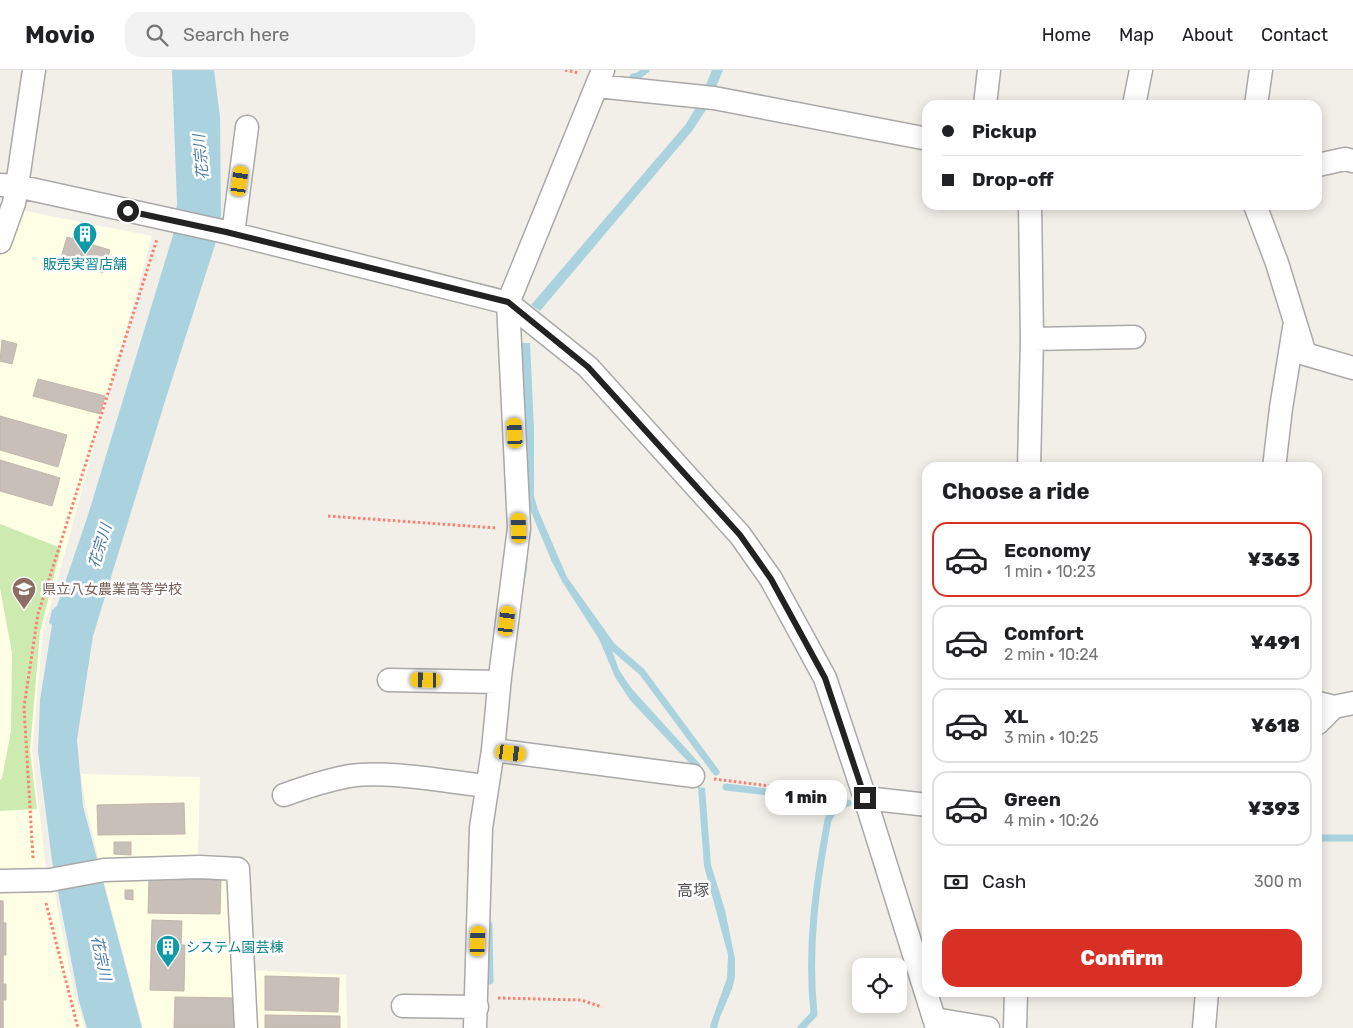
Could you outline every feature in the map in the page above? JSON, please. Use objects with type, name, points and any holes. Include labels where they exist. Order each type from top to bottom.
[{"type":"street","points":[[0,242],[14,203],[9,186],[34,70]]},
{"type":"street","points":[[986,100],[989,70]]},
{"type":"street","points":[[1135,100],[1141,70]]},
{"type":"street","points":[[1257,100],[1261,70]]},
{"type":"street","points":[[404,1006],[476,1011],[481,828],[493,750],[499,682],[519,528],[508,302],[600,78],[922,138]]},
{"type":"street","points":[[229,233],[247,127]]},
{"type":"street","points":[[1322,164],[1345,159],[1353,161]]},
{"type":"street","points":[[9,186],[164,226],[229,233],[508,302],[588,367],[740,535],[771,579],[825,678],[922,979]]},
{"type":"street","points":[[1029,462],[1032,340],[1030,210]]},
{"type":"street","points":[[1257,210],[1277,263],[1305,354],[1353,368]]},
{"type":"street","points":[[1275,462],[1281,408],[1295,322]]},
{"type":"street","points":[[1032,340],[1134,337]]},
{"type":"street","points":[[389,680],[499,682]]},
{"type":"street","points":[[1322,719],[1335,704]]},
{"type":"street","points":[[493,750],[694,776]]},
{"type":"street","points":[[284,795],[326,780],[352,776],[382,775],[487,786]]},
{"type":"street","points":[[865,798],[922,804]]},
{"type":"street","points":[[0,881],[44,881],[104,870],[200,867],[238,869],[246,1028]]},
{"type":"street","points":[[928,997],[936,1024],[988,1028]]},
{"type":"street","points":[[1015,1028],[1016,997]]},
{"type":"street","points":[[1204,1028],[1207,997]]},
{"type":"path","points":[[78,1028],[50,917],[44,881],[32,852],[24,707],[38,614],[164,226]]},
{"type":"path","points":[[328,516],[461,526],[519,528]]},
{"type":"path","points":[[694,776],[865,798]]},
{"type":"path","points":[[476,1011],[581,1000],[602,1007]]},
{"type":"shaded area","name":"県立八女農業高等学校","points":[[0,206],[152,236],[43,632],[32,750],[46,869],[99,861],[85,802],[81,774],[200,777],[198,854],[249,858],[248,970],[346,975],[347,1028],[143,1028],[103,878],[54,889],[73,988],[85,1028],[0,1028]]},
{"type":"green space","points":[[0,524],[61,548],[40,632],[30,750],[37,809],[0,811],[0,780],[2,778],[11,731],[12,653],[0,588]]},
{"type":"water","name":"花宗川","points":[[172,70],[214,70],[220,117],[221,219],[215,245],[93,636],[77,740],[83,806],[142,1028],[87,1028],[79,1001],[52,861],[38,751],[40,700],[52,625],[49,623],[52,610],[57,606],[88,515],[173,235],[177,204]]},
{"type":"water","points":[[712,70],[723,70],[708,107],[692,131],[540,311],[531,305],[686,124],[698,104]]},
{"type":"water","points":[[522,343],[530,343],[534,428],[534,496],[538,510],[567,577],[614,643],[611,647],[619,670],[632,689],[701,765],[695,769],[630,700],[615,677],[599,639],[563,583],[552,562],[529,507],[527,569],[517,621],[525,453]]},
{"type":"water","points":[[698,787],[705,788],[711,865],[725,910],[735,959],[735,977],[732,989],[717,1028],[710,1028],[727,978],[728,955],[704,866]]},
{"type":"building","name":"販売実習店舗","points":[[67,237],[110,250],[103,273],[60,261]]},
{"type":"building","points":[[2,340],[17,344],[12,364],[0,361]]},
{"type":"building","points":[[38,379],[105,396],[100,414],[33,396]]},
{"type":"building","points":[[0,416],[67,435],[58,467],[0,450]]},
{"type":"building","points":[[0,460],[60,478],[52,506],[0,491]]},
{"type":"building","points":[[184,803],[185,834],[98,835],[97,805]]},
{"type":"building","points":[[114,842],[131,842],[131,855],[114,854]]},
{"type":"building","points":[[149,877],[221,879],[220,914],[148,913]]},
{"type":"building","points":[[125,890],[133,890],[133,900],[125,899]]},
{"type":"building","points":[[0,901],[3,901],[3,1028],[0,1028]]},
{"type":"building","points":[[0,901],[3,901],[3,923],[6,923],[6,955],[3,955],[3,984],[6,984],[6,1000],[3,1000],[3,1028],[0,1028]]},
{"type":"building","name":"システム園芸棟","points":[[152,920],[182,921],[181,945],[185,945],[184,991],[150,990]]},
{"type":"building","points":[[265,976],[339,978],[338,1012],[265,1010]]},
{"type":"building","points":[[175,997],[236,998],[235,1028],[174,1028]]},
{"type":"building","points":[[265,1015],[340,1016],[340,1028],[265,1028]]},
{"type":"waterway","points":[[633,77],[646,70]]},
{"type":"waterway","points":[[606,641],[642,672],[716,772]]},
{"type":"waterway","points":[[726,787],[827,799],[832,803]]},
{"type":"waterway","points":[[801,1028],[814,1014],[812,941],[820,868],[828,820],[835,809],[848,803]]},
{"type":"waterway","points":[[1322,838],[1353,838]]},
{"type":"waterway","points":[[489,925],[490,981]]},
{"type":"place","name":"販売実習店舗","points":[[85,255]]},
{"type":"place","name":"県立八女農業高等学校","points":[[24,610]]},
{"type":"place","name":"システム園芸棟","points":[[168,968]]},
{"type":"district","name":"高塚","points":[[693,890]]},
{"type":"route","points":[[128,211],[226,232],[508,302],[588,367],[740,535],[771,579],[825,678],[865,798]]}]
